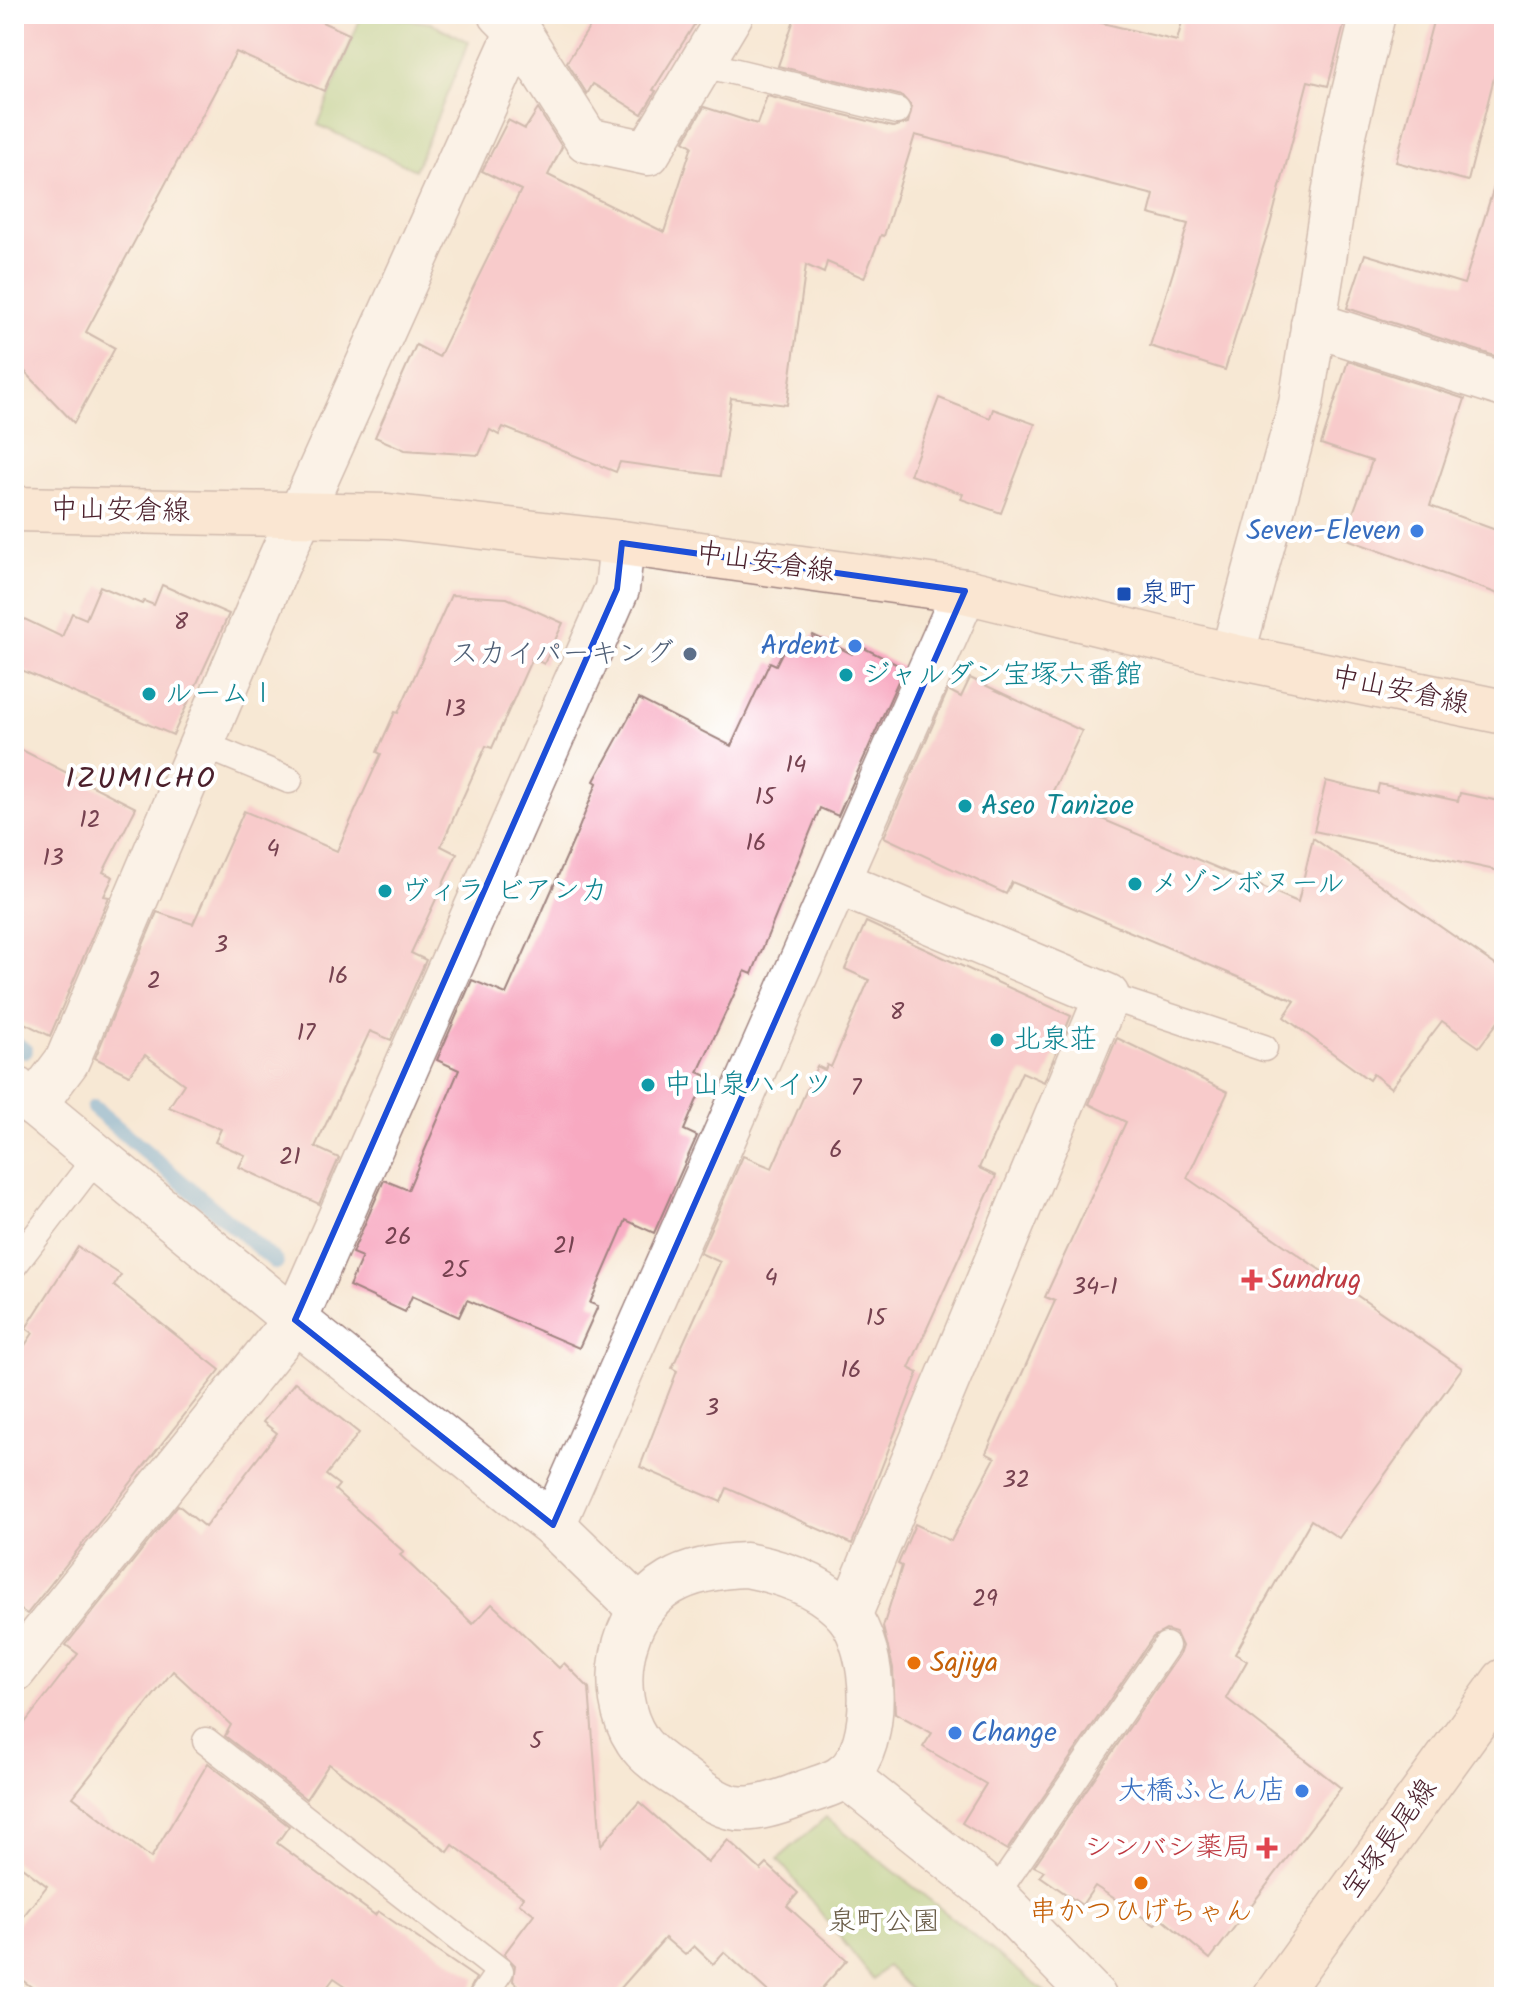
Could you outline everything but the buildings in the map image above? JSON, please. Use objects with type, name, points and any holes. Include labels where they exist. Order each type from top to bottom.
[{"type":"street","points":[[510,22],[587,140],[648,153],[731,14]]},
{"type":"street","points":[[1232,656],[1301,404],[1343,138],[1373,14]]},
{"type":"street","points":[[510,22],[67,1061],[24,1097],[295,1320],[553,1525],[641,1610]]},
{"type":"street","points":[[1313,324],[1504,385]]},
{"type":"street","name":"中山安倉線","points":[[14,509],[388,516],[622,543],[965,591],[1232,656],[1504,712]]},
{"type":"street","points":[[14,1670],[295,1320],[617,589],[622,543]]},
{"type":"street","points":[[553,1525],[839,883],[965,591]]},
{"type":"street","points":[[839,883],[1107,996],[849,1616]]},
{"type":"street","points":[[746,1565],[778,1571],[824,1594],[849,1616],[866,1650],[871,1717],[858,1757],[845,1775],[785,1801],[736,1808],[703,1793],[666,1767],[638,1742],[626,1717],[619,1676],[626,1641],[641,1610],[668,1583],[720,1566],[746,1565]]},
{"type":"street","name":"宝塚長尾線","points":[[1275,1997],[1504,1681]]},
{"type":"street","points":[[845,1775],[995,1895],[1094,1997]]},
{"type":"lane","points":[[699,63],[897,111]]},
{"type":"lane","points":[[202,744],[289,780]]},
{"type":"lane","points":[[1107,996],[1264,1048]]},
{"type":"lane","points":[[14,1265],[96,1158]]},
{"type":"lane","points":[[995,1895],[1166,1646]]},
{"type":"lane","points":[[206,1741],[500,1971],[482,1997]]},
{"type":"highlighted area","points":[[622,543],[965,591],[553,1525],[295,1320],[617,589]]},
{"type":"green space","points":[[362,14],[431,23],[469,42],[415,170],[318,125]]},
{"type":"green space","name":"泉町公園","points":[[826,1817],[1045,1992],[1042,1997],[918,1997],[887,1966],[873,1979],[778,1859]]},
{"type":"waterway","points":[[14,1042],[25,1051]]},
{"type":"waterway","points":[[94,1108],[276,1262]]},
{"type":"place","name":"Seven-Eleven","points":[[1417,531]]},
{"type":"place","name":"泉町","points":[[1124,594]]},
{"type":"place","name":"Ardent","points":[[855,646]]},
{"type":"place","name":"スカイパーキング","points":[[690,654]]},
{"type":"place","name":"ジャルダン宝塚六番館","points":[[846,675]]},
{"type":"place","name":"ルームⅠ","points":[[149,694]]},
{"type":"place","name":"Aseo Tanizoe","points":[[965,806]]},
{"type":"place","name":"メゾンボヌール","points":[[1135,884]]},
{"type":"place","name":"ヴィラ ビアンカ","points":[[385,891]]},
{"type":"place","name":"北泉荘","points":[[997,1040]]},
{"type":"place","name":"中山泉ハイツ","points":[[648,1085]]},
{"type":"place","name":"Sundrug","points":[[1252,1280]]},
{"type":"place","name":"Sajiya","points":[[914,1663]]},
{"type":"place","name":"Change","points":[[955,1733]]},
{"type":"place","name":"大橋ふとん店","points":[[1302,1791]]},
{"type":"place","name":"シンバシ薬局","points":[[1267,1848]]},
{"type":"place","name":"串かつひげちゃん","points":[[1141,1883]]},
{"type":"district","name":"IZUMICHO","points":[[141,780]]}]
